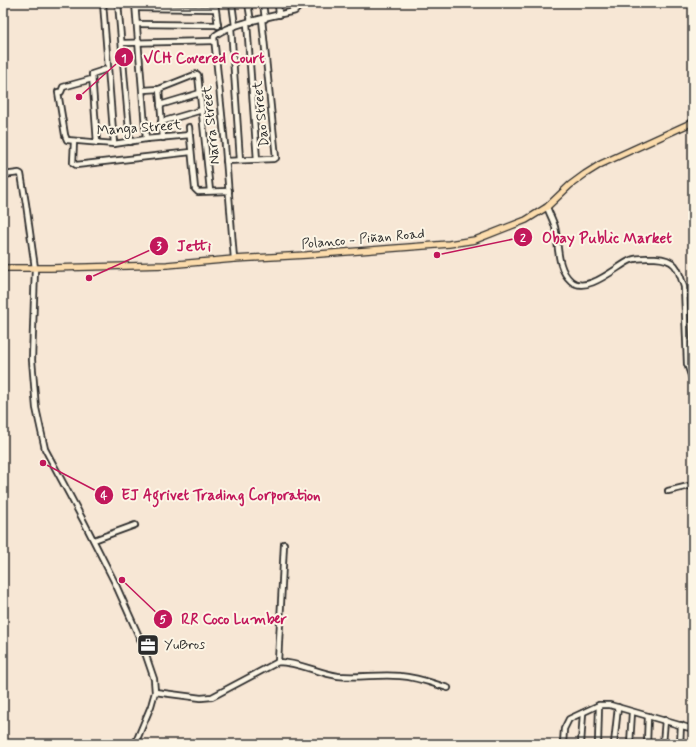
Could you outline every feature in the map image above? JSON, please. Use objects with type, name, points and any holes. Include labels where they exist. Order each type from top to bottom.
[{"type":"main road","name":"Polanco - Piñan Road","points":[[3,268],[167,265],[234,259],[323,254],[475,240],[526,220],[546,207],[570,185],[590,171],[693,122]]},
{"type":"street","points":[[103,3],[107,70],[114,144]]},
{"type":"street","points":[[118,3],[130,142]]},
{"type":"street","points":[[215,3],[218,25],[217,33]]},
{"type":"street","points":[[232,3],[240,160]]},
{"type":"street","points":[[226,161],[257,160],[248,3]]},
{"type":"street","name":"Dao Street","points":[[257,160],[275,159],[276,155],[263,3]]},
{"type":"street","points":[[278,3],[279,15]]},
{"type":"street","points":[[217,33],[233,26],[296,10],[297,3]]},
{"type":"street","points":[[146,139],[136,6],[216,9]]},
{"type":"street","points":[[137,24],[218,25]]},
{"type":"street","name":"Narra Street","points":[[217,33],[214,41],[229,191],[234,259]]},
{"type":"street","points":[[122,43],[214,41]]},
{"type":"street","points":[[97,143],[92,77],[107,70]]},
{"type":"street","points":[[143,90],[159,89],[198,75],[199,76],[210,191]]},
{"type":"street","name":"Manga Street","points":[[92,77],[63,87],[61,92],[58,92],[66,139],[114,144],[146,139],[190,135]]},
{"type":"street","points":[[159,89],[163,138]]},
{"type":"street","points":[[160,105],[200,94]]},
{"type":"street","points":[[161,122],[202,110]]},
{"type":"street","points":[[189,127],[196,191],[229,191]]},
{"type":"street","points":[[74,141],[73,163],[76,165],[191,152]]},
{"type":"street","points":[[3,175],[21,174],[26,204],[35,268],[32,360],[35,402],[48,456],[65,484],[94,540],[140,641],[152,674],[155,692],[151,706],[135,744]]},
{"type":"street","points":[[546,207],[554,226],[564,272],[572,282],[582,285],[589,283],[608,275],[631,260],[639,258],[668,260],[672,262],[684,287],[687,364],[693,380]]},
{"type":"street","points":[[668,491],[693,486]]},
{"type":"street","points":[[94,540],[135,526]]},
{"type":"street","points":[[278,662],[284,544]]},
{"type":"street","points":[[155,692],[201,698],[212,697],[278,662],[286,662],[321,673],[338,676],[400,676],[418,678],[448,688]]},
{"type":"street","points":[[563,744],[564,728],[567,721],[599,705],[608,704],[693,729]]},
{"type":"street","points":[[598,744],[599,705]]},
{"type":"street","points":[[614,744],[618,707]]},
{"type":"street","points":[[630,744],[632,712]]},
{"type":"street","points":[[581,744],[583,713]]},
{"type":"street","points":[[647,744],[648,716]]},
{"type":"street","points":[[663,744],[665,720]]},
{"type":"street","points":[[680,744],[681,725]]},
{"type":"place","name":"VCH Covered Court","points":[[79,97]]},
{"type":"place","name":"Obay Public Market","points":[[437,255]]},
{"type":"place","name":"Jetti","points":[[89,278]]},
{"type":"place","name":"EJ Agrivet Trading Corporation","points":[[43,463]]},
{"type":"place","name":"RR Coco Lumber","points":[[122,580]]},
{"type":"place","name":"YuBros","points":[[148,645]]}]
